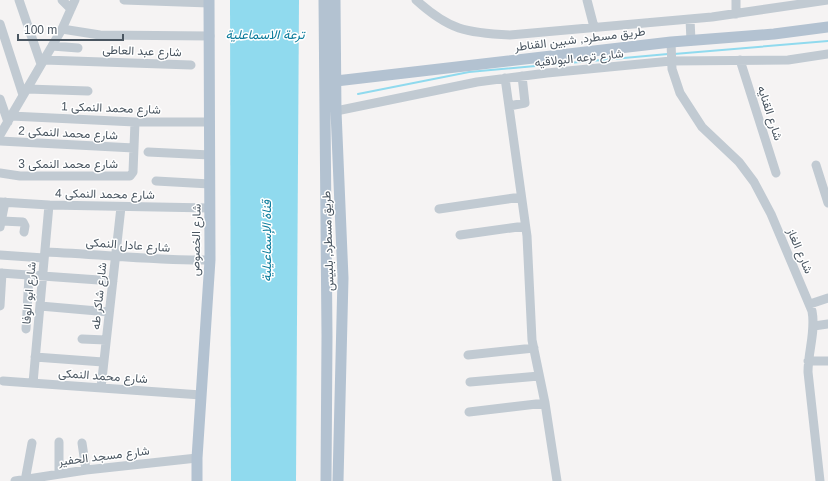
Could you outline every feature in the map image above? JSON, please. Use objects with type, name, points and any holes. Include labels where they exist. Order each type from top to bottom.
[{"type":"main road","name":"طريق مسطرد, بلبيس","points":[[324,0],[327,344],[326,481]]},
{"type":"main road","name":"طريق مسطرد, بلبيس","points":[[335,0],[336,111],[343,278],[338,481]]},
{"type":"main road","name":"شارع الخصوص","points":[[197,481],[197,458],[210,260],[209,2]]},
{"type":"main road","name":"طريق مسطرد, شبين القناطر","points":[[336,81],[671,42],[774,34],[828,27]]},
{"type":"street","points":[[19,0],[43,62]]},
{"type":"street","points":[[0,135],[62,29],[73,4],[62,0]]},
{"type":"street","points":[[124,0],[209,2]]},
{"type":"street","points":[[416,0],[433,16],[449,26],[481,34],[510,35],[736,14],[828,0]]},
{"type":"street","points":[[587,0],[594,27]]},
{"type":"street","points":[[736,0],[736,14]]},
{"type":"street","points":[[690,19],[691,41]]},
{"type":"street","points":[[0,24],[25,92]]},
{"type":"street","points":[[62,29],[100,35],[210,36]]},
{"type":"street","name":"شارع الغاز","points":[[671,42],[671,61],[677,86],[691,112],[711,137],[739,162],[754,182],[771,214],[810,304],[814,326],[808,362],[820,481]]},
{"type":"street","points":[[52,46],[78,48]]},
{"type":"street","name":"شارع ترعه البولاقيه","points":[[336,111],[477,82],[522,76],[671,61],[788,60],[828,54]]},
{"type":"street","name":"شارع القنايه","points":[[740,60],[776,172]]},
{"type":"street","name":"شارع عبد العاطى","points":[[43,62],[191,65]]},
{"type":"street","points":[[509,106],[525,104],[522,76]]},
{"type":"street","points":[[505,78],[525,226],[534,348],[545,403],[557,481]]},
{"type":"street","points":[[25,92],[88,91]]},
{"type":"street","points":[[0,99],[9,119]]},
{"type":"street","name":"شارع محمد النمكى 1","points":[[9,119],[210,122]]},
{"type":"street","name":"شارع محمد النمكى 3","points":[[0,173],[20,176],[128,176],[133,172],[135,122]]},
{"type":"street","name":"شارع محمد النمكى 2","points":[[0,141],[134,148]]},
{"type":"street","points":[[148,152],[210,155]]},
{"type":"street","points":[[816,165],[828,203]]},
{"type":"street","points":[[156,181],[210,184]]},
{"type":"street","points":[[439,208],[521,197]]},
{"type":"street","points":[[2,202],[1,224],[23,222],[25,225],[24,232]]},
{"type":"street","name":"شارع محمد النمكى 4","points":[[2,202],[49,206],[210,208]]},
{"type":"street","name":"شارع ابو الوفا","points":[[33,383],[49,206]]},
{"type":"street","name":"شارع شاكر طه","points":[[100,388],[121,206]]},
{"type":"street","points":[[460,235],[525,226]]},
{"type":"street","name":"شارع عادل النمكى","points":[[0,255],[115,255],[177,260],[210,260]]},
{"type":"street","points":[[0,306],[1,273],[113,281]]},
{"type":"street","points":[[26,329],[29,276]]},
{"type":"street","points":[[810,304],[828,298]]},
{"type":"street","points":[[40,306],[109,312]]},
{"type":"street","points":[[814,326],[828,324]]},
{"type":"street","points":[[82,339],[106,340]]},
{"type":"street","points":[[468,354],[534,348]]},
{"type":"street","points":[[35,357],[103,362]]},
{"type":"street","points":[[808,362],[828,361]]},
{"type":"street","points":[[470,382],[539,376]]},
{"type":"street","name":"شارع محمد النمكى","points":[[3,381],[201,395]]},
{"type":"street","points":[[469,412],[545,403]]},
{"type":"street","points":[[59,442],[59,474]]},
{"type":"street","points":[[25,480],[32,443]]},
{"type":"street","points":[[82,443],[86,470]]},
{"type":"street","name":"شارع مسجد الحفير","points":[[15,481],[86,470],[197,458]]},
{"type":"water","name":"ترعة الاسماعلية","points":[[230,0],[299,0],[296,481],[231,481]]},
{"type":"waterway","points":[[674,54],[828,41]]},
{"type":"waterway","points":[[358,94],[469,72],[668,54]]},
{"type":"water label","name":"قناة الإسماعيلية","points":[[266,241]]}]
